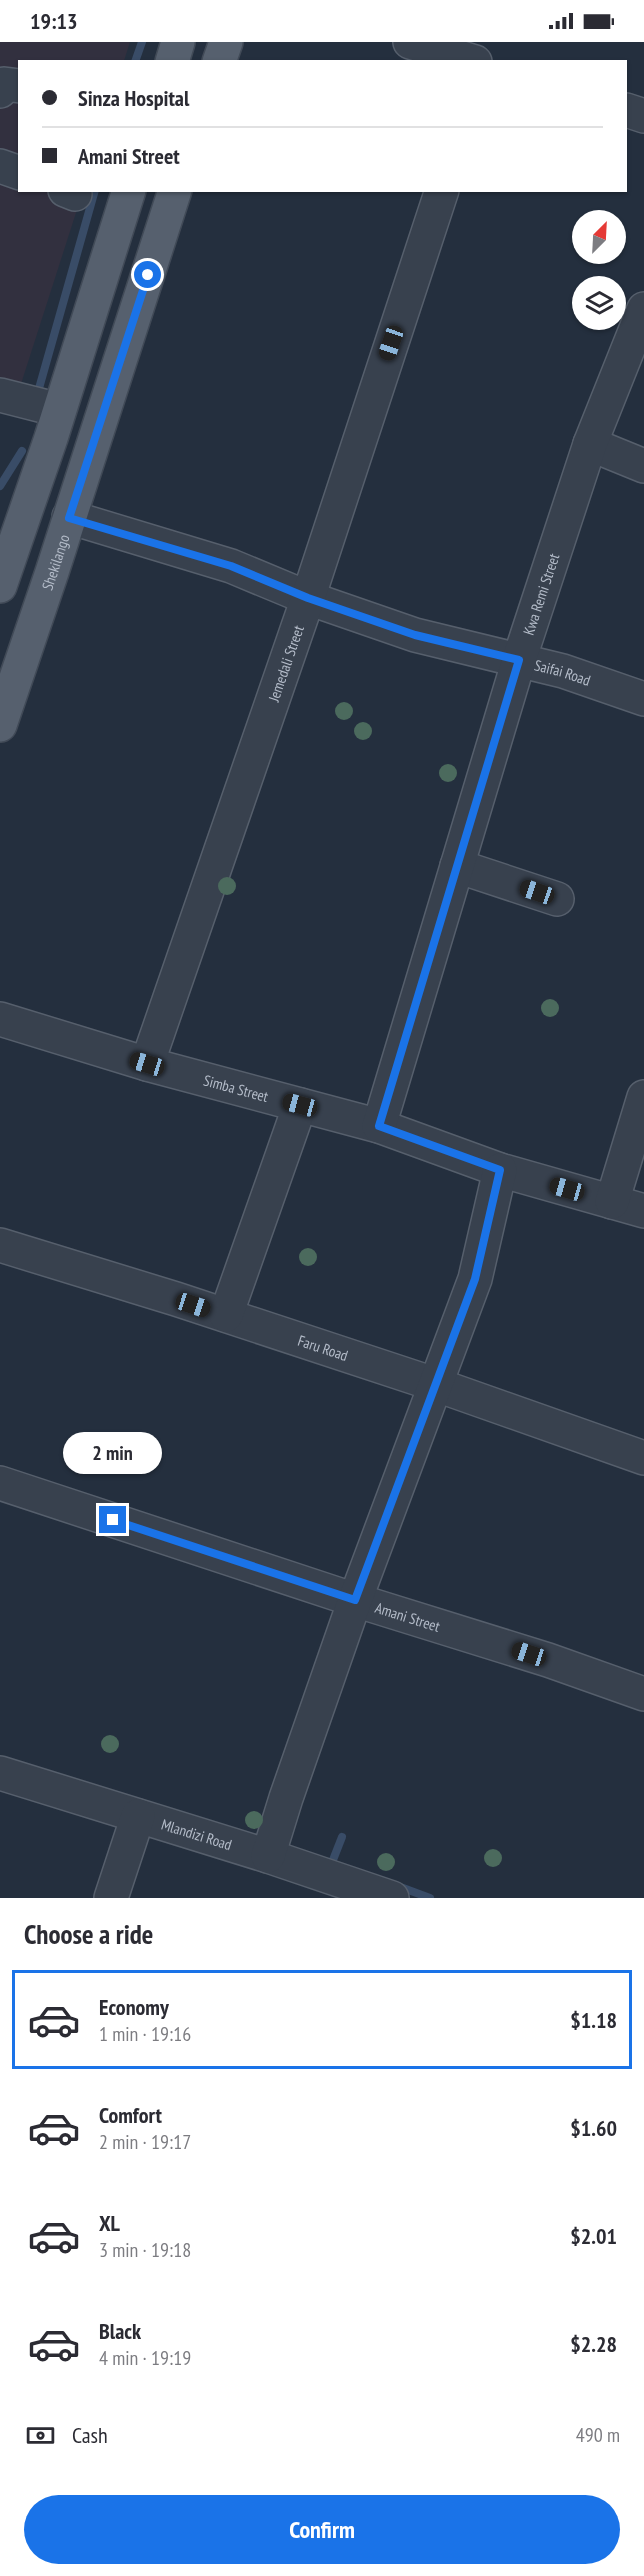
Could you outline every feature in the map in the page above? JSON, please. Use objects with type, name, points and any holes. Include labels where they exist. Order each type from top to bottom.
[{"type":"main road","points":[[173,60],[178,42]]},
{"type":"main road","points":[[220,60],[226,42]]},
{"type":"main road","points":[[0,586],[7,540],[59,410],[128,192]]},
{"type":"main road","name":"Shekilango","points":[[0,725],[174,192]]},
{"type":"street","points":[[410,42],[468,60]]},
{"type":"street","points":[[487,60],[496,42]]},
{"type":"street","points":[[0,91],[4,84],[18,86]]},
{"type":"street","points":[[627,110],[644,116]]},
{"type":"street","points":[[0,166],[18,172]]},
{"type":"street","name":"Jemedali Street","points":[[147,1064],[308,598],[441,192]]},
{"type":"street","name":"Kwa Remi Street","points":[[379,1126],[519,660],[590,444],[644,309]]},
{"type":"street","points":[[0,395],[59,410]]},
{"type":"street","points":[[590,444],[644,466]]},
{"type":"street","name":"Saifai Road","points":[[69,518],[231,566],[308,598],[415,635],[563,671],[644,699]]},
{"type":"street","points":[[457,866],[557,899]]},
{"type":"street","name":"Simba Street","points":[[0,1019],[147,1064],[379,1126],[500,1170],[644,1211]]},
{"type":"street","points":[[612,1202],[644,1097]]},
{"type":"street","points":[[226,1315],[300,1105]]},
{"type":"street","points":[[268,1856],[355,1600],[475,1279],[500,1170]]},
{"type":"street","name":"Faru Road","points":[[0,1245],[226,1315],[437,1385],[644,1458]]},
{"type":"street","name":"Amani Street","points":[[0,1483],[355,1600],[539,1657],[644,1694]]},
{"type":"street","name":"Mlandizi Road","points":[[0,1773],[268,1856],[373,1894]]},
{"type":"street","points":[[111,1898],[138,1816]]},
{"type":"shaded area","points":[[0,42],[130,42],[124,60],[18,60],[18,192],[83,192],[21,384],[0,382]]},
{"type":"waterway","points":[[136,60],[142,42]]},
{"type":"waterway","points":[[36,399],[94,192]]},
{"type":"waterway","points":[[0,486],[22,451]]},
{"type":"waterway","points":[[331,1865],[342,1837]]},
{"type":"waterway","points":[[395,1885],[430,1898]]},
{"type":"route","points":[[113,1520],[355,1600],[475,1279],[500,1170],[379,1126],[519,660],[415,635],[355,612],[308,598],[231,566],[69,518],[148,275]]}]
